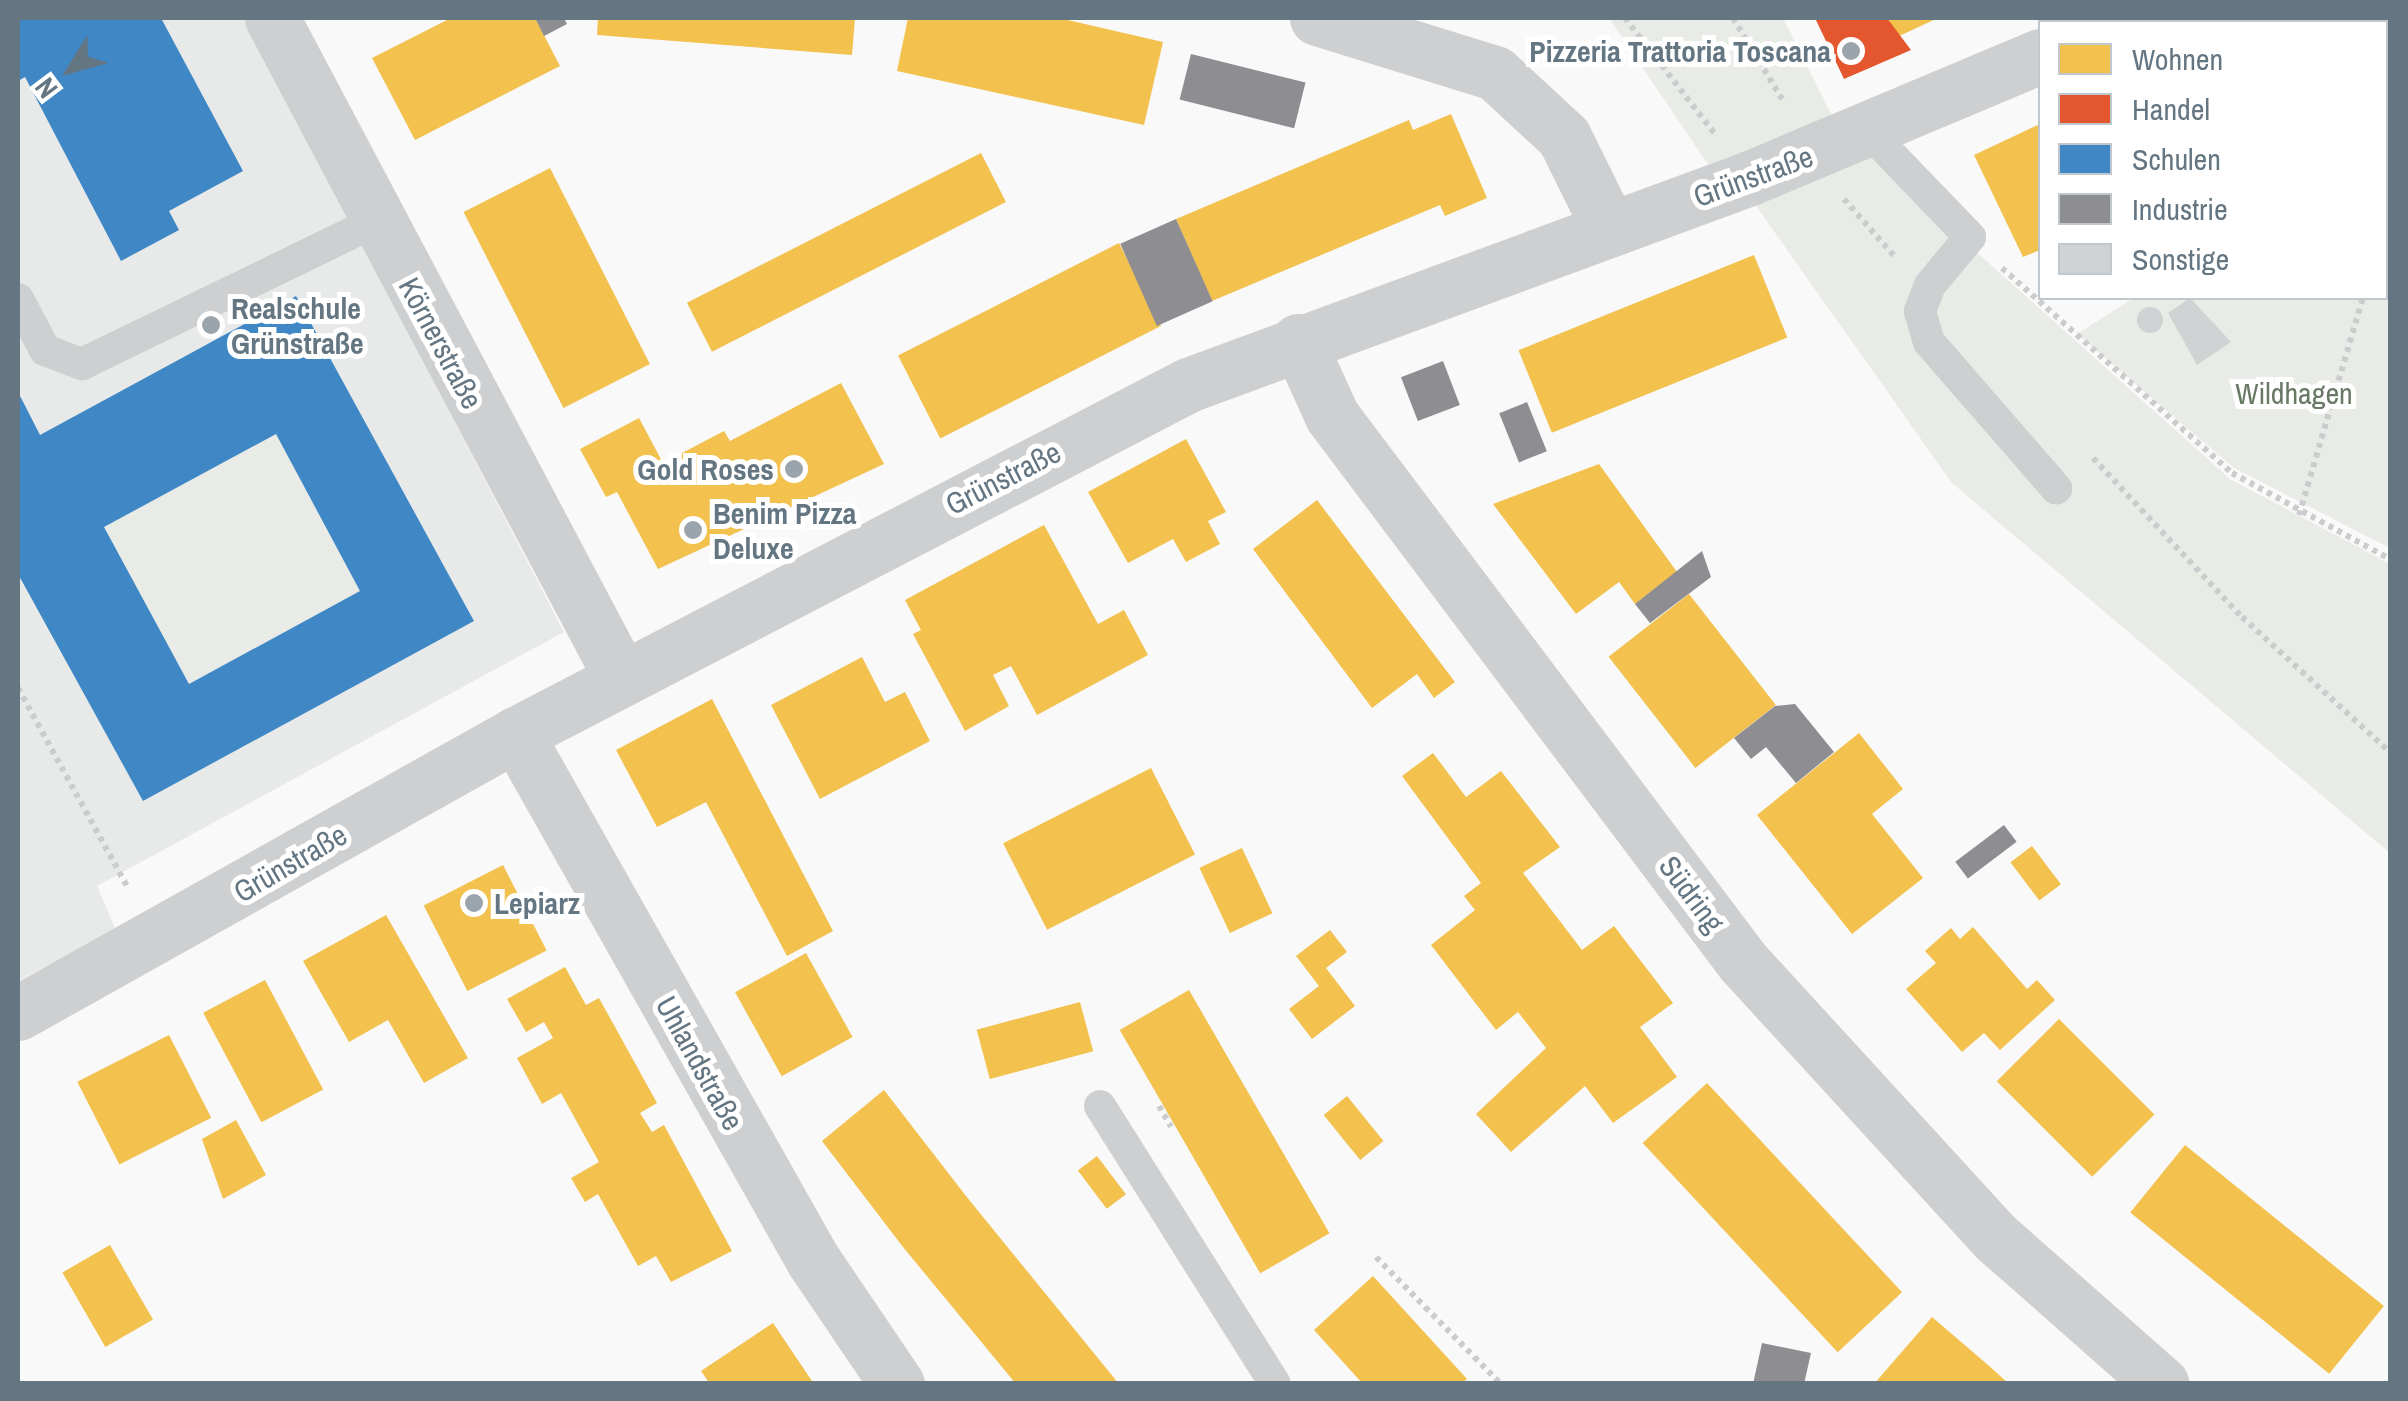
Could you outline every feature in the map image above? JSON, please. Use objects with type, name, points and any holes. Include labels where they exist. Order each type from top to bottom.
[{"type":"street","points":[[1316,18],[1495,73],[1564,137],[1609,228]]},
{"type":"street","name":"Körnerstraße","points":[[286,23],[377,221],[622,678]]},
{"type":"street","name":"Grünstraße","points":[[18,1012],[156,940],[516,734],[1072,443],[1298,342],[1750,178],[2038,57]]},
{"type":"street","name":"Südring","points":[[1298,342],[1332,416],[1743,962],[1995,1237],[2162,1384]]},
{"type":"street","name":"Uhlandstraße","points":[[516,734],[813,1260],[897,1384]]},
{"type":"lane","points":[[1868,131],[1970,237],[1930,285],[1920,311],[1929,342],[2056,488]]},
{"type":"lane","points":[[18,299],[45,350],[82,364],[377,221]]},
{"type":"lane","points":[[1100,1106],[1276,1384]]},
{"type":"path","points":[[1625,18],[1750,178]]},
{"type":"path","points":[[1733,18],[1788,110]]},
{"type":"path","points":[[1970,237],[2038,299]]},
{"type":"path","points":[[2040,300],[2232,474],[2299,515],[2390,559]]},
{"type":"path","points":[[2299,515],[2362,300]]},
{"type":"path","points":[[2126,492],[2242,616],[2390,752]]},
{"type":"path","points":[[18,688],[156,940]]},
{"type":"path","points":[[1376,1257],[1501,1384]]},
{"type":"shaded area","name":"Realschule Grünstraße","points":[[18,18],[245,18],[564,632],[97,886],[116,930],[18,981]]},
{"type":"green space","points":[[1609,18],[1783,18],[1838,128],[1720,182]]},
{"type":"green space","name":"Wildhagen","points":[[2266,18],[2390,18],[2390,548],[2234,468],[2077,334],[2131,300],[2388,300],[2388,20]]},
{"type":"green space","points":[[1883,150],[1973,249],[2230,479],[2390,564],[2390,853],[1952,483],[1756,206]]},
{"type":"green space","points":[[276,434],[360,591],[187,683],[103,526]]},
{"type":"building: Wohnen","points":[[451,18],[535,18],[560,66],[415,140],[372,58]]},
{"type":"building: Wohnen","points":[[598,18],[855,18],[852,55],[597,35]]},
{"type":"building: Wohnen","points":[[908,18],[1059,18],[1163,42],[1144,125],[897,71]]},
{"type":"building: Wohnen","points":[[1887,18],[1938,18],[1897,37]]},
{"type":"building: Wohnen","points":[[1451,114],[1487,198],[1445,216],[1440,205],[1212,301],[1176,219],[1409,120],[1413,130]]},
{"type":"building: Wohnen","points":[[2038,125],[2038,251],[2023,257],[1974,155]]},
{"type":"building: Wohnen","points":[[981,153],[1006,202],[712,352],[687,303]]},
{"type":"building: Wohnen","points":[[550,168],[650,364],[563,408],[464,212]]},
{"type":"building: Wohnen","points":[[1119,243],[1161,326],[940,438],[898,356]]},
{"type":"building: Wohnen","points":[[1754,255],[1787,338],[1552,433],[1518,350]]},
{"type":"building: Wohnen","points":[[841,383],[884,464],[658,569],[617,492],[606,497],[580,449],[639,418],[663,463],[724,431],[730,441]]},
{"type":"building: Wohnen","points":[[1186,439],[1226,512],[1208,521],[1220,544],[1186,562],[1173,539],[1128,563],[1088,492]]},
{"type":"building: Wohnen","points":[[1599,464],[1677,572],[1635,604],[1619,582],[1576,614],[1493,504]]},
{"type":"building: Wohnen","points":[[1317,500],[1455,682],[1434,698],[1417,674],[1372,708],[1253,549]]},
{"type":"building: Wohnen","points":[[1044,525],[1098,624],[1124,610],[1148,655],[1037,715],[1011,666],[993,675],[1009,706],[965,731],[913,634],[921,630],[905,600]]},
{"type":"building: Wohnen","points":[[1689,594],[1776,705],[1695,768],[1609,657]]},
{"type":"building: Wohnen","points":[[862,657],[885,702],[905,692],[930,741],[820,799],[771,705]]},
{"type":"building: Wohnen","points":[[712,699],[833,931],[787,956],[706,802],[657,827],[616,750]]},
{"type":"building: Wohnen","points":[[1859,733],[1903,789],[1872,814],[1923,878],[1852,934],[1757,815]]},
{"type":"building: Wohnen","points":[[1433,753],[1466,797],[1501,771],[1560,847],[1523,873],[1582,950],[1614,926],[1673,1003],[1640,1027],[1677,1077],[1613,1123],[1585,1086],[1511,1152],[1476,1114],[1546,1048],[1518,1012],[1496,1030],[1431,945],[1475,910],[1464,896],[1481,883],[1402,776]]},
{"type":"building: Wohnen","points":[[1151,768],[1195,854],[1047,930],[1003,843]]},
{"type":"building: Wohnen","points":[[2032,846],[2061,884],[2039,901],[2010,862]]},
{"type":"building: Wohnen","points":[[1242,848],[1272,913],[1230,933],[1199,868]]},
{"type":"building: Wohnen","points":[[503,865],[547,951],[467,991],[424,905]]},
{"type":"building: Wohnen","points":[[386,915],[468,1058],[424,1083],[388,1020],[349,1042],[303,961]]},
{"type":"building: Wohnen","points":[[1973,927],[2027,989],[2037,980],[2055,1000],[2000,1050],[1984,1033],[1962,1052],[1906,989],[1936,963],[1925,951],[1951,928],[1960,939]]},
{"type":"building: Wohnen","points":[[1330,930],[1347,952],[1326,968],[1355,1006],[1312,1039],[1289,1009],[1319,986],[1296,956]]},
{"type":"building: Wohnen","points":[[806,953],[853,1037],[782,1076],[735,992]]},
{"type":"building: Wohnen","points":[[565,967],[586,1005],[599,998],[657,1103],[640,1113],[652,1132],[664,1125],[732,1251],[671,1282],[656,1256],[638,1266],[598,1194],[585,1202],[571,1178],[599,1162],[561,1093],[542,1104],[517,1058],[553,1038],[544,1022],[526,1032],[507,999]]},
{"type":"building: Wohnen","points":[[265,980],[323,1089],[261,1122],[203,1013]]},
{"type":"building: Wohnen","points":[[1189,990],[1330,1233],[1260,1273],[1120,1030]]},
{"type":"building: Wohnen","points":[[1080,1002],[1093,1051],[990,1079],[977,1030]]},
{"type":"building: Wohnen","points":[[2059,1019],[2154,1114],[2092,1177],[1997,1081]]},
{"type":"building: Wohnen","points":[[169,1035],[211,1118],[119,1165],[77,1082]]},
{"type":"building: Wohnen","points":[[1707,1083],[1902,1292],[1838,1352],[1643,1143]]},
{"type":"building: Wohnen","points":[[884,1090],[1119,1384],[1016,1384],[903,1247],[822,1141]]},
{"type":"building: Wohnen","points":[[1347,1096],[1384,1141],[1360,1160],[1324,1115]]},
{"type":"building: Wohnen","points":[[236,1120],[266,1175],[223,1199],[202,1139]]},
{"type":"building: Wohnen","points":[[2185,1145],[2384,1306],[2329,1374],[2130,1213]]},
{"type":"building: Wohnen","points":[[1097,1156],[1126,1194],[1107,1209],[1078,1170]]},
{"type":"building: Wohnen","points":[[110,1245],[153,1319],[105,1347],[62,1272]]},
{"type":"building: Wohnen","points":[[1373,1276],[1467,1379],[1461,1384],[1363,1384],[1314,1330]]},
{"type":"building: Wohnen","points":[[1932,1317],[1988,1365],[2009,1384],[1874,1384]]},
{"type":"building: Wohnen","points":[[773,1323],[814,1384],[710,1384],[701,1371]]},
{"type":"building: Handel","points":[[1815,18],[1887,18],[1911,50],[1844,79]]},
{"type":"building: Schulen","points":[[18,18],[161,18],[243,171],[169,211],[179,230],[121,261],[25,77],[18,81]]},
{"type":"building: Schulen","points":[[296,296],[474,621],[143,801],[18,574],[18,392],[40,435]],"holes":[[[276,434],[360,591],[189,684],[104,527]]]},
{"type":"building: Industrie","points":[[535,18],[564,18],[567,24],[544,36]]},
{"type":"building: Industrie","points":[[1191,54],[1305,83],[1294,128],[1180,100]]},
{"type":"building: Industrie","points":[[1176,219],[1213,301],[1157,326],[1120,244]]},
{"type":"building: Industrie","points":[[1443,361],[1460,405],[1418,421],[1401,377]]},
{"type":"building: Industrie","points":[[1527,402],[1547,451],[1519,462],[1499,413]]},
{"type":"building: Industrie","points":[[1702,551],[1711,577],[1650,623],[1635,604]]},
{"type":"building: Industrie","points":[[1795,704],[1834,752],[1796,783],[1766,747],[1751,759],[1734,738],[1775,706]]},
{"type":"building: Industrie","points":[[2004,825],[2017,842],[1968,878],[1955,862]]},
{"type":"building: Industrie","points":[[1762,1343],[1811,1353],[1804,1384],[1753,1384]]},
{"type":"building: Sonstige","points":[[2192,300],[2231,342],[2197,365],[2168,313]]},
{"type":"building: Sonstige","points":[[2150,307],[2159,311],[2163,320],[2159,329],[2150,333],[2141,329],[2137,320],[2141,311]]},
{"type":"place","name":"Pizzeria Trattoria Toscana","points":[[1851,51]]},
{"type":"place","name":"Realschule Grünstraße","points":[[211,325]]},
{"type":"place","name":"Gold Roses","points":[[794,469]]},
{"type":"place","name":"Benim Pizza Deluxe","points":[[693,530]]},
{"type":"place","name":"Lepiarz","points":[[474,903]]}]
